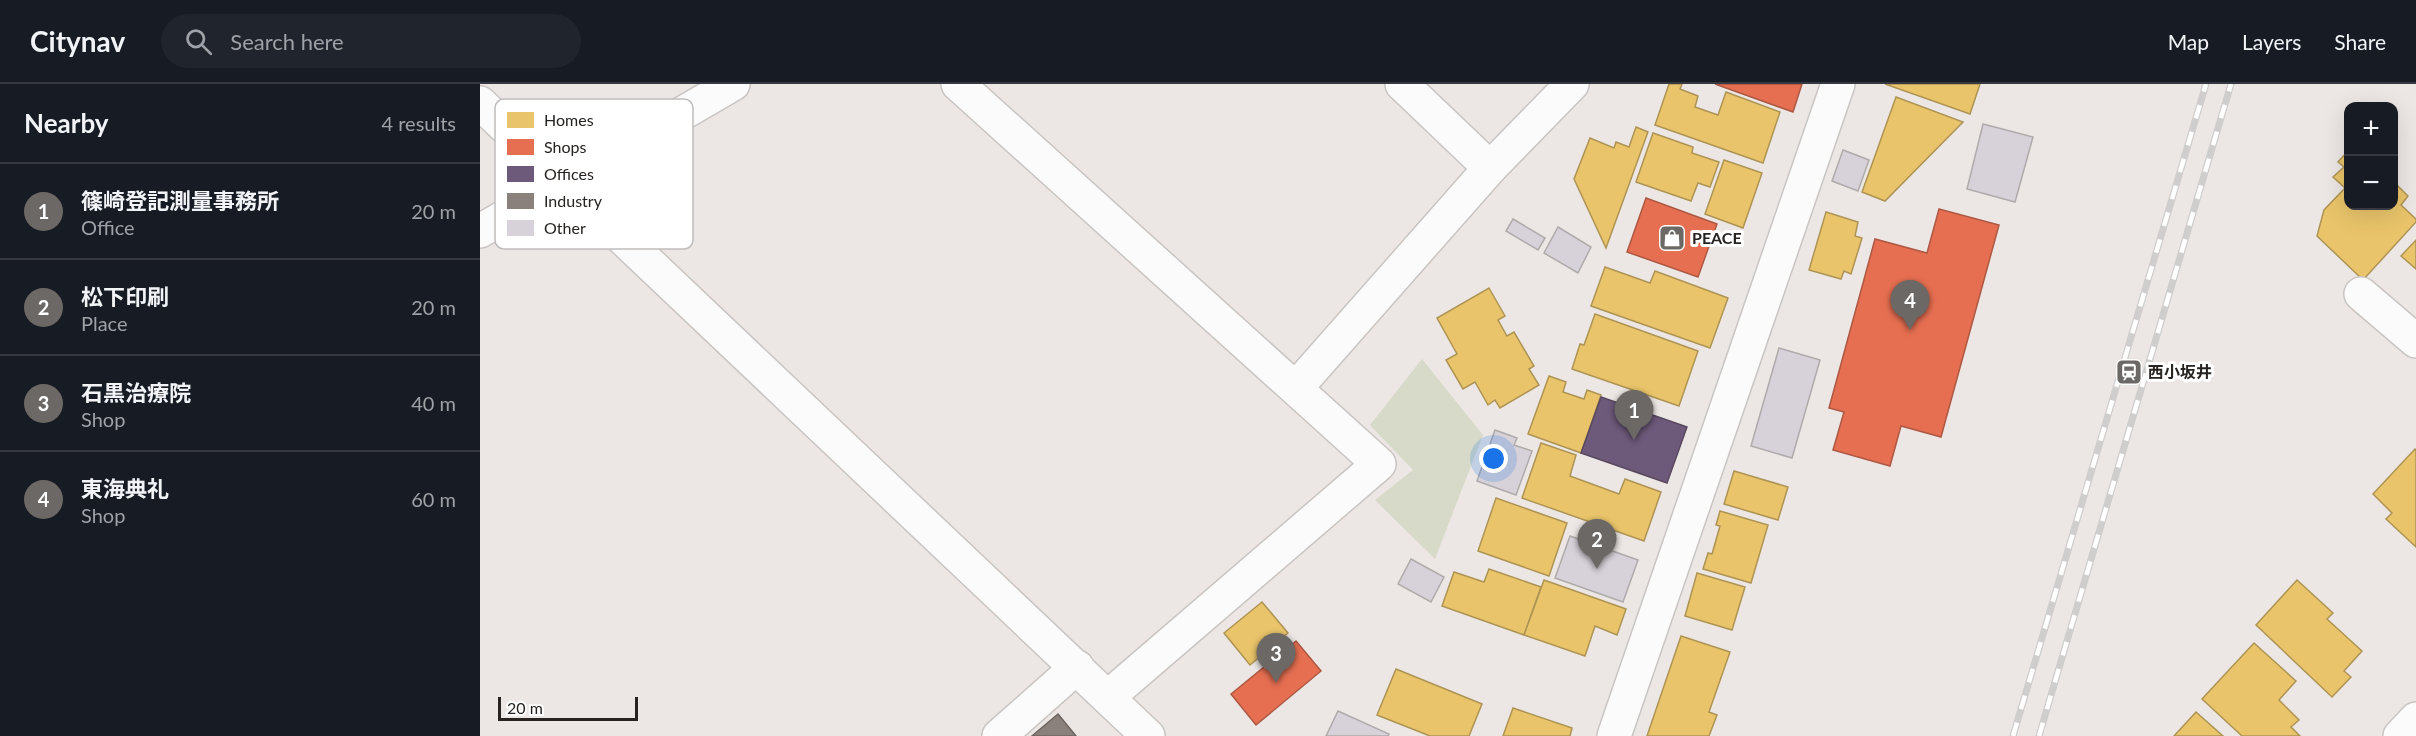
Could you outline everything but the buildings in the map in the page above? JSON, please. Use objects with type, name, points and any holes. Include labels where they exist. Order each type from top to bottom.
[{"type":"street","points":[[693,107],[733,84]]},
{"type":"street","points":[[958,84],[1379,464],[1108,697]]},
{"type":"street","points":[[1402,84],[1490,168]]},
{"type":"street","points":[[1296,388],[1490,168],[1572,84]]},
{"type":"street","points":[[1614,736],[1838,84]]},
{"type":"street","points":[[480,103],[495,117]]},
{"type":"street","points":[[480,231],[495,222]]},
{"type":"street","points":[[634,249],[1148,736]]},
{"type":"street","points":[[2361,294],[2416,341]]},
{"type":"street","points":[[999,736],[1077,667]]},
{"type":"street","points":[[2400,736],[2416,719]]},
{"type":"green space","points":[[1422,359],[1483,435],[1435,559],[1375,500],[1413,470],[1370,425]]},
{"type":"railway","points":[[2013,736],[2206,84]]},
{"type":"railway","points":[[2039,736],[2231,84]]},
{"type":"place","name":"PEACE","points":[[1672,238]]},
{"type":"place","name":"東海典礼","points":[[1910,330]]},
{"type":"place","name":"西小坂井","points":[[2129,372]]},
{"type":"place","name":"篠崎登記測量事務所","points":[[1634,440]]},
{"type":"place","name":"松下印刷","points":[[1597,569]]},
{"type":"place","name":"石黒治療院","points":[[1276,683]]}]
